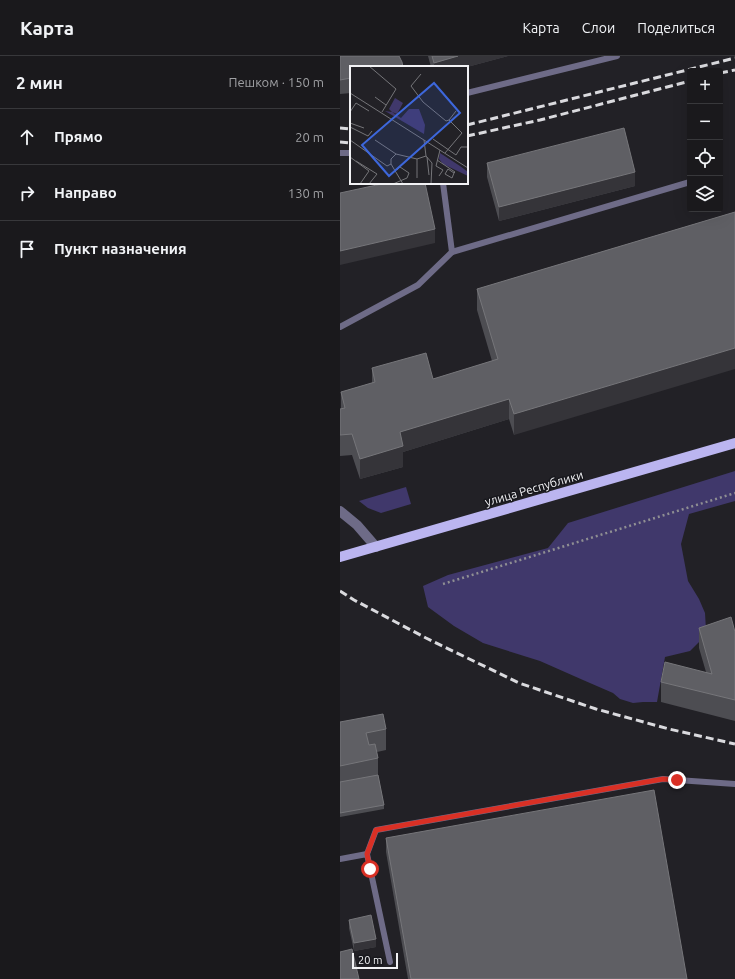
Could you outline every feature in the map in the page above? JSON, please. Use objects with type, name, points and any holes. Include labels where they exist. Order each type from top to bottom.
[{"type":"main road","name":"улица Республики","points":[[340,557],[735,443]]},
{"type":"street","points":[[340,511],[357,525],[376,547]]},
{"type":"lane","points":[[468,93],[617,56]]},
{"type":"lane","points":[[340,327],[418,286],[452,252],[687,183]]},
{"type":"lane","points":[[443,184],[452,252]]},
{"type":"lane","points":[[390,962],[367,854],[376,830],[663,779],[735,784]]},
{"type":"lane","points":[[340,859],[367,854]]},
{"type":"path","points":[[443,584],[735,493]]},
{"type":"shaded area","points":[[735,471],[735,501],[689,514],[681,544],[688,581],[699,599],[705,613],[706,630],[701,640],[690,651],[665,657],[657,702],[633,703],[620,699],[613,693],[540,661],[483,643],[454,626],[428,607],[423,586],[448,575],[548,548],[568,523]]},
{"type":"shaded area","points":[[406,487],[411,504],[381,513],[368,508],[359,501]]},
{"type":"building","points":[[340,56],[399,56],[402,62],[403,66],[350,66],[350,78],[340,80]]},
{"type":"building","points":[[432,56],[458,56],[434,63]]},
{"type":"building","points":[[624,128],[635,172],[499,207],[487,163]]},
{"type":"building","points":[[381,184],[425,184],[435,229],[340,251],[340,193]]},
{"type":"building","points":[[735,212],[735,348],[514,414],[509,399],[400,432],[403,446],[360,459],[352,434],[340,435],[340,409],[345,408],[341,392],[375,382],[372,368],[426,353],[433,379],[498,359],[477,289]]},
{"type":"building","points":[[731,617],[735,632],[735,700],[661,682],[665,662],[712,674],[699,628]]},
{"type":"building","points":[[383,714],[386,729],[366,733],[369,745],[375,744],[378,758],[340,766],[340,722]]},
{"type":"building","points":[[378,775],[384,805],[340,813],[340,782]]},
{"type":"building","points":[[654,790],[687,979],[411,979],[386,838]]},
{"type":"building","points":[[371,915],[376,939],[354,943],[349,920]]},
{"type":"building","points":[[352,949],[359,979],[340,979],[340,952]]},
{"type":"railway","points":[[468,125],[735,58]]},
{"type":"railway","points":[[723,72],[735,70]]},
{"type":"railway","points":[[468,136],[540,120],[687,82]]},
{"type":"railway","points":[[340,128],[350,129]]},
{"type":"railway","points":[[340,142],[350,143]]},
{"type":"railway","points":[[340,591],[426,638],[519,683],[596,709],[669,729],[735,744]]},
{"type":"route","points":[[370,869],[367,854],[376,830],[663,779],[677,780]]}]
